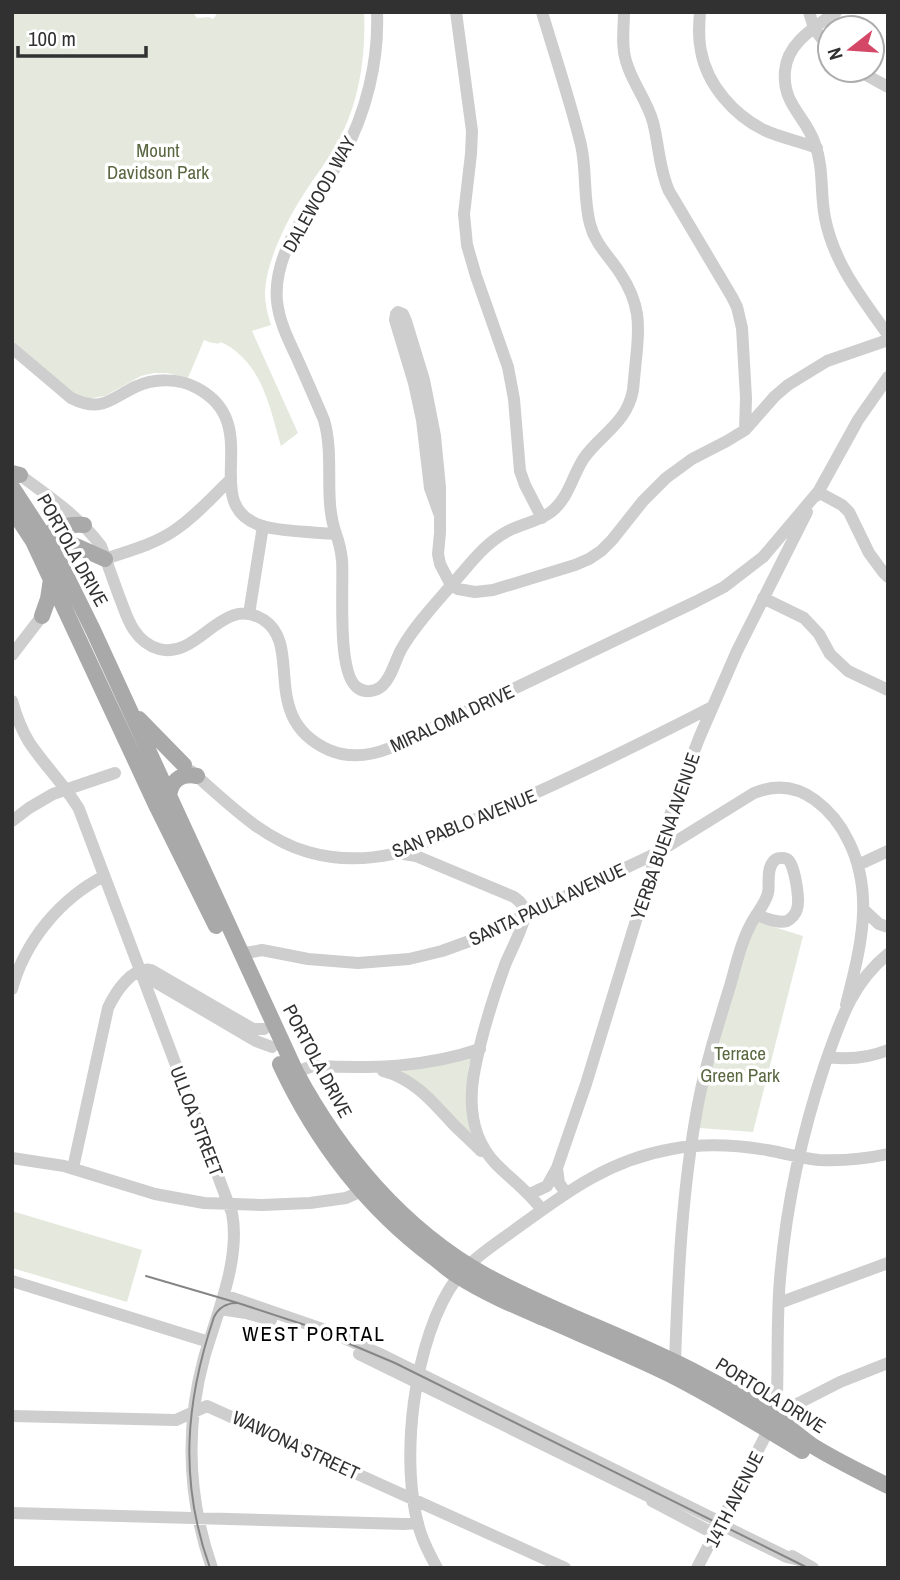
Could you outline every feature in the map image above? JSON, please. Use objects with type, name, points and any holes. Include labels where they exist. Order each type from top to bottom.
[{"type":"main road","name":"PORTOLA DRIVE","points":[[15,478],[93,630],[122,695],[148,769],[169,799],[296,1072],[368,1188],[408,1238],[463,1270],[512,1305],[669,1374],[795,1434],[819,1450],[888,1486]]},
{"type":"main road","name":"PORTOLA DRIVE","points":[[12,509],[40,556],[148,769],[264,1030],[309,1121],[329,1151],[368,1188]]},
{"type":"main road","points":[[40,556],[39,547],[45,536],[73,524],[84,525]]},
{"type":"main road","points":[[23,525],[105,559]]},
{"type":"main road","points":[[42,616],[51,579]]},
{"type":"main road","points":[[42,616],[47,610],[57,608],[68,615]]},
{"type":"main road","points":[[122,695],[151,733],[191,770]]},
{"type":"main road","points":[[148,769],[170,760],[177,761],[191,770]]},
{"type":"main road","points":[[169,799],[171,787],[177,778],[191,770]]},
{"type":"main road","name":"PORTOLA DRIVE","points":[[463,1270],[675,1362],[724,1388],[816,1459],[888,1497]]},
{"type":"street","name":"DALEWOOD WAY","points":[[377,12],[373,65],[358,121],[341,157],[298,225],[276,288],[279,316],[328,435],[330,509],[342,558],[346,669],[354,685],[360,690],[368,691],[382,686],[401,650],[451,585]]},
{"type":"street","points":[[456,12],[472,131],[464,214],[467,245],[508,367],[514,399],[520,471],[531,499],[542,517]]},
{"type":"street","points":[[451,585],[487,545],[508,531],[542,517],[565,498],[579,465],[625,413],[633,391],[639,333],[637,308],[621,275],[598,245],[589,222],[581,144],[542,12]]},
{"type":"street","points":[[624,12],[624,52],[632,77],[652,119],[664,181],[737,307],[742,328],[745,430]]},
{"type":"street","points":[[700,12],[699,35],[703,60],[712,82],[724,97],[743,116],[764,130],[817,148]]},
{"type":"street","points":[[810,12],[816,31]]},
{"type":"street","points":[[439,513],[430,488],[420,411],[395,320],[398,312],[403,314],[406,321],[433,418],[440,487],[438,554],[443,573],[451,585],[466,591],[484,592],[589,559],[612,540],[643,501],[666,478],[745,430],[775,396],[800,376],[841,355],[863,349],[888,337],[849,280],[835,251],[825,220],[817,148],[809,129],[787,97],[785,71],[792,50],[797,42],[836,12]]},
{"type":"street","points":[[12,348],[71,398],[90,405],[108,402],[146,383],[172,380],[197,387],[217,403],[230,426],[230,480],[233,500],[238,510],[263,526],[336,534]]},
{"type":"street","name":"YERBA BUENA AVENUE","points":[[557,1168],[586,1084],[657,853],[712,707],[763,598],[785,538],[818,492],[846,440],[888,377]]},
{"type":"street","name":"PORTOLA DRIVE","points":[[15,478],[84,525]]},
{"type":"street","points":[[105,559],[170,533],[193,516],[230,480]]},
{"type":"street","points":[[818,492],[849,512],[869,553],[888,577]]},
{"type":"street","points":[[84,525],[101,546],[132,628],[146,644],[165,650],[183,647],[229,616],[249,614],[263,526]]},
{"type":"street","name":"MIRALOMA DRIVE","points":[[249,614],[268,622],[275,631],[282,650],[285,695],[294,719],[302,730],[332,751],[344,755],[368,755],[390,748],[710,595],[751,568],[785,538]]},
{"type":"street","points":[[763,598],[804,618],[819,634],[830,654],[848,671],[888,690]]},
{"type":"street","points":[[12,655],[42,616]]},
{"type":"street","name":"ULLOA STREET","points":[[12,701],[29,741],[79,809],[230,1205],[234,1241],[220,1310],[197,1387],[191,1456],[198,1518],[212,1568]]},
{"type":"street","name":"SAN PABLO AVENUE","points":[[191,770],[254,825],[295,848],[337,858],[366,858],[395,853],[567,780],[712,707]]},
{"type":"street","points":[[12,821],[41,801],[66,789],[115,774]]},
{"type":"street","name":"SANTA PAULA AVENUE","points":[[241,954],[262,950],[307,959],[350,963],[400,960],[458,946],[657,853],[754,793],[765,789],[788,788],[807,794],[830,814],[847,838],[858,865],[862,880],[863,930],[846,1005]]},
{"type":"street","points":[[858,865],[888,851]]},
{"type":"street","points":[[395,853],[416,856],[514,897],[522,904],[525,915],[498,983],[472,1084],[472,1113],[480,1140],[495,1163]]},
{"type":"street","points":[[675,1362],[679,1261],[691,1146],[709,1057],[741,947],[756,915],[768,893],[773,862],[785,858],[793,869],[797,910],[789,920],[783,922],[756,915]]},
{"type":"street","points":[[12,989],[25,956],[50,918],[81,890],[104,876]]},
{"type":"street","points":[[864,910],[879,924],[888,928]]},
{"type":"street","points":[[773,1424],[778,1393],[779,1303],[785,1234],[799,1157],[812,1106],[846,1005],[861,982],[888,954]]},
{"type":"street","points":[[73,1168],[108,1008],[120,986],[129,978],[145,969],[151,970],[253,1029],[264,1030]]},
{"type":"street","points":[[140,972],[256,1041],[272,1047]]},
{"type":"street","points":[[296,1072],[317,1066],[386,1068],[480,1049]]},
{"type":"street","points":[[828,1057],[852,1059],[888,1051]]},
{"type":"street","points":[[366,1068],[401,1077],[422,1090],[466,1137],[530,1194],[542,1210]]},
{"type":"street","points":[[437,1568],[425,1544],[413,1499],[411,1437],[418,1378],[435,1320],[447,1294],[463,1270],[566,1193],[602,1171],[654,1152],[709,1145],[746,1147],[799,1157],[838,1160],[888,1154]]},
{"type":"street","points":[[12,1158],[73,1168],[155,1195],[230,1205],[324,1201],[345,1198],[368,1188]]},
{"type":"street","points":[[557,1168],[559,1183],[566,1193]]},
{"type":"street","points":[[530,1194],[547,1186],[557,1168]]},
{"type":"street","points":[[779,1303],[888,1263]]},
{"type":"street","points":[[12,1281],[209,1342]]},
{"type":"street","points":[[223,1295],[328,1331],[646,1495],[686,1520],[707,1530],[720,1527]]},
{"type":"street","points":[[220,1310],[246,1312],[303,1331],[418,1378],[796,1564],[813,1568]]},
{"type":"street","points":[[773,1424],[795,1405],[839,1382],[888,1363]]},
{"type":"street","name":"WAWONA STREET","points":[[12,1416],[176,1420],[207,1406],[565,1568]]},
{"type":"street","name":"14TH AVENUE","points":[[697,1568],[773,1424]]},
{"type":"street","points":[[12,1513],[404,1524],[418,1522]]},
{"type":"green space","name":"Mount Davidson Park","points":[[12,12],[193,12],[197,18],[213,19],[216,15],[214,12],[364,12],[360,74],[348,120],[334,148],[293,212],[274,253],[265,293],[271,325],[252,331],[298,433],[281,446],[257,376],[238,353],[220,342],[204,340],[188,378],[154,373],[141,376],[105,396],[87,399],[73,393],[12,340]]},
{"type":"green space","name":"Terrace Green Park","points":[[755,921],[803,936],[753,1132],[699,1128],[711,1058]]},
{"type":"green space","points":[[471,1057],[466,1102],[471,1135],[401,1071]]},
{"type":"green space","points":[[12,1211],[142,1250],[127,1302],[12,1268]]},
{"type":"tram line","points":[[146,1276],[305,1325],[395,1363],[808,1568]]},
{"type":"tram line","points":[[210,1568],[193,1505],[190,1473],[192,1412],[204,1349],[214,1317],[223,1306],[237,1303]]},
{"type":"district","name":"WEST PORTAL","points":[[314,1334]]}]
